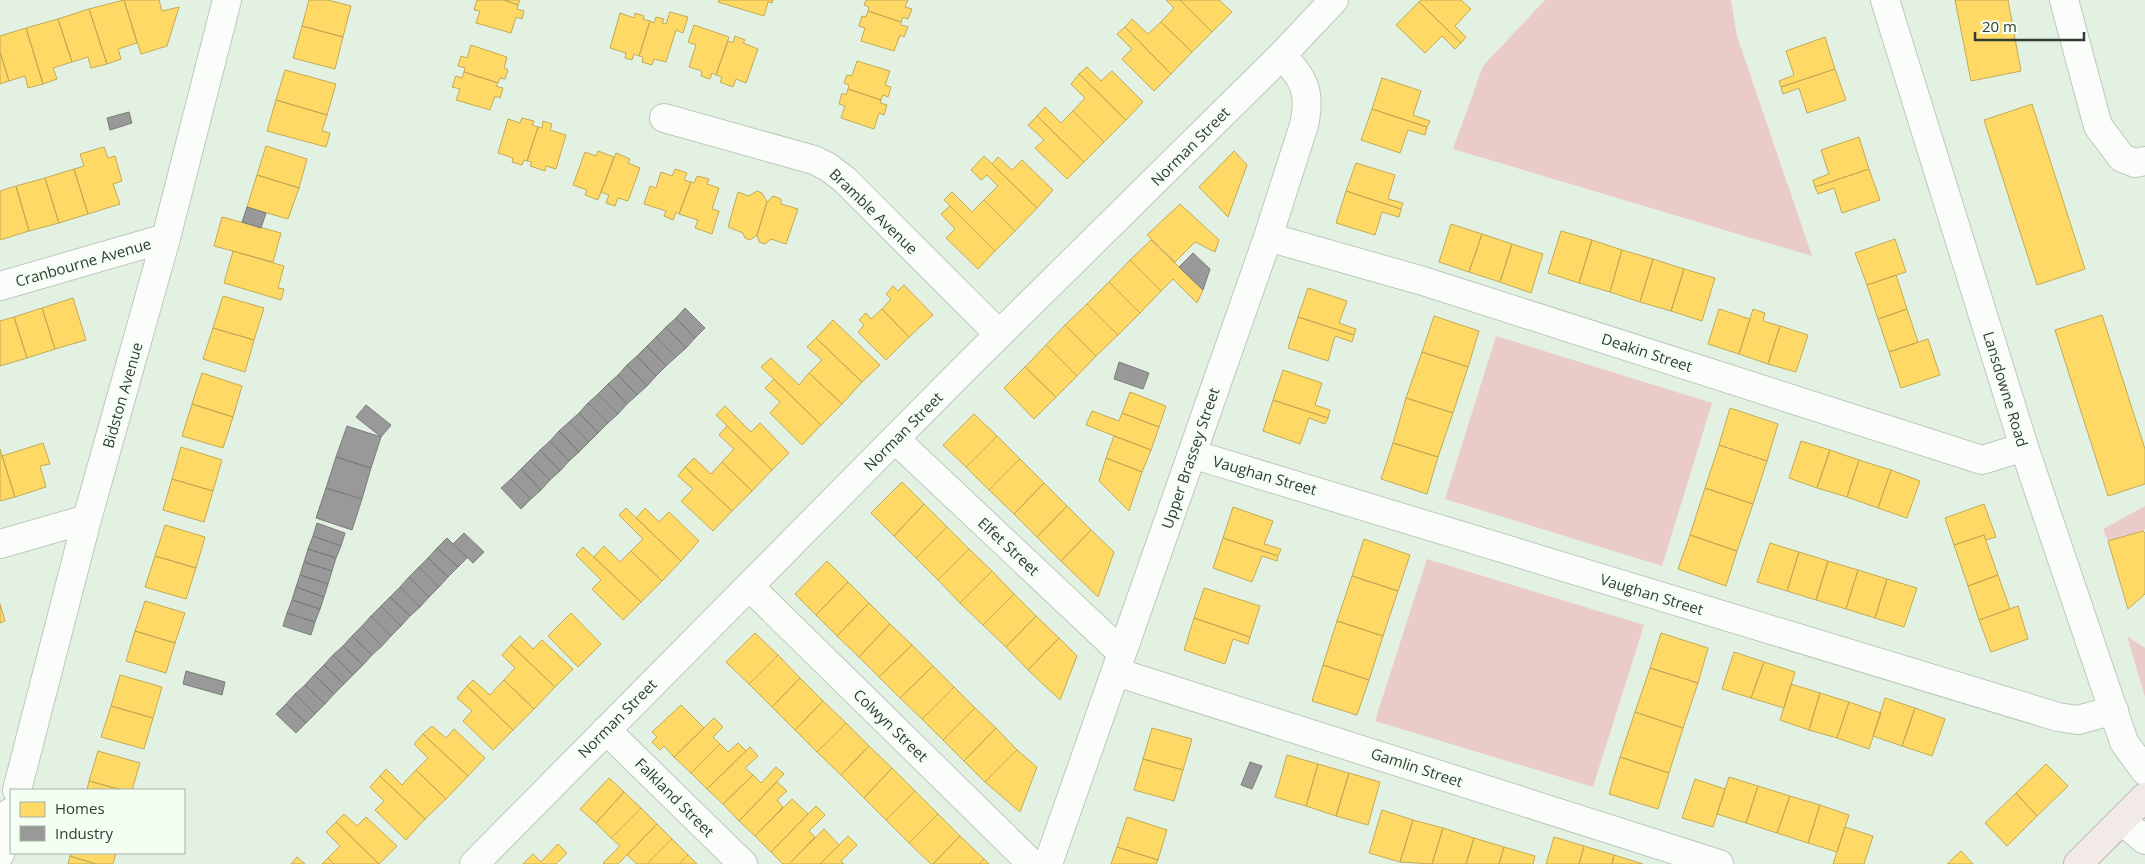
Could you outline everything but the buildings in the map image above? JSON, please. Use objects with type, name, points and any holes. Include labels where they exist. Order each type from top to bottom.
[{"type":"main road","points":[[2078,864],[2145,797]]},
{"type":"street","name":"Bidston Avenue","points":[[17,789],[87,520],[166,238],[227,0]]},
{"type":"street","name":"Norman Street","points":[[474,864],[999,334],[1281,56],[1334,0]]},
{"type":"street","name":"Lansdowne Road","points":[[1885,0],[2024,447],[2124,742],[2145,771]]},
{"type":"street","points":[[2064,0],[2098,126],[2122,158],[2135,163],[2145,161]]},
{"type":"street","name":"Upper Brassey Street","points":[[1048,864],[1268,237],[1304,125],[1308,109],[1307,93],[1301,78],[1293,66],[1281,56]]},
{"type":"street","name":"Bramble Avenue","points":[[664,118],[814,160],[828,167],[845,180],[999,334]]},
{"type":"street","name":"Deakin Street","points":[[1268,237],[1432,284],[1982,460],[2024,447]]},
{"type":"street","name":"Cranbourne Avenue","points":[[0,286],[166,238]]},
{"type":"street","name":"Elfet Street","points":[[895,439],[1119,662]]},
{"type":"street","name":"Vaughan Street","points":[[1192,454],[1354,501],[1657,597],[2058,718],[2078,720],[2114,710]]},
{"type":"street","points":[[0,544],[87,520]]},
{"type":"street","name":"Colwyn Street","points":[[749,586],[1032,864]]},
{"type":"street","name":"Gamlin Street","points":[[1119,662],[1719,864]]},
{"type":"street","name":"Falkland Street","points":[[606,730],[743,864]]},
{"type":"street","points":[[0,854],[10,816]]},
{"type":"street","points":[[2122,820],[2145,840]]},
{"type":"shaded area","points":[[1545,0],[1731,0],[1737,36],[1812,256],[1453,149],[1483,66]]},
{"type":"shaded area","points":[[1496,336],[1712,403],[1662,566],[1445,499]]},
{"type":"shaded area","points":[[2145,506],[2145,529],[2143,531],[2108,541],[2103,529]]},
{"type":"shaded area","points":[[1427,559],[1644,625],[1593,787],[1375,721]]},
{"type":"shaded area","points":[[2127,636],[2145,648],[2145,697]]}]
